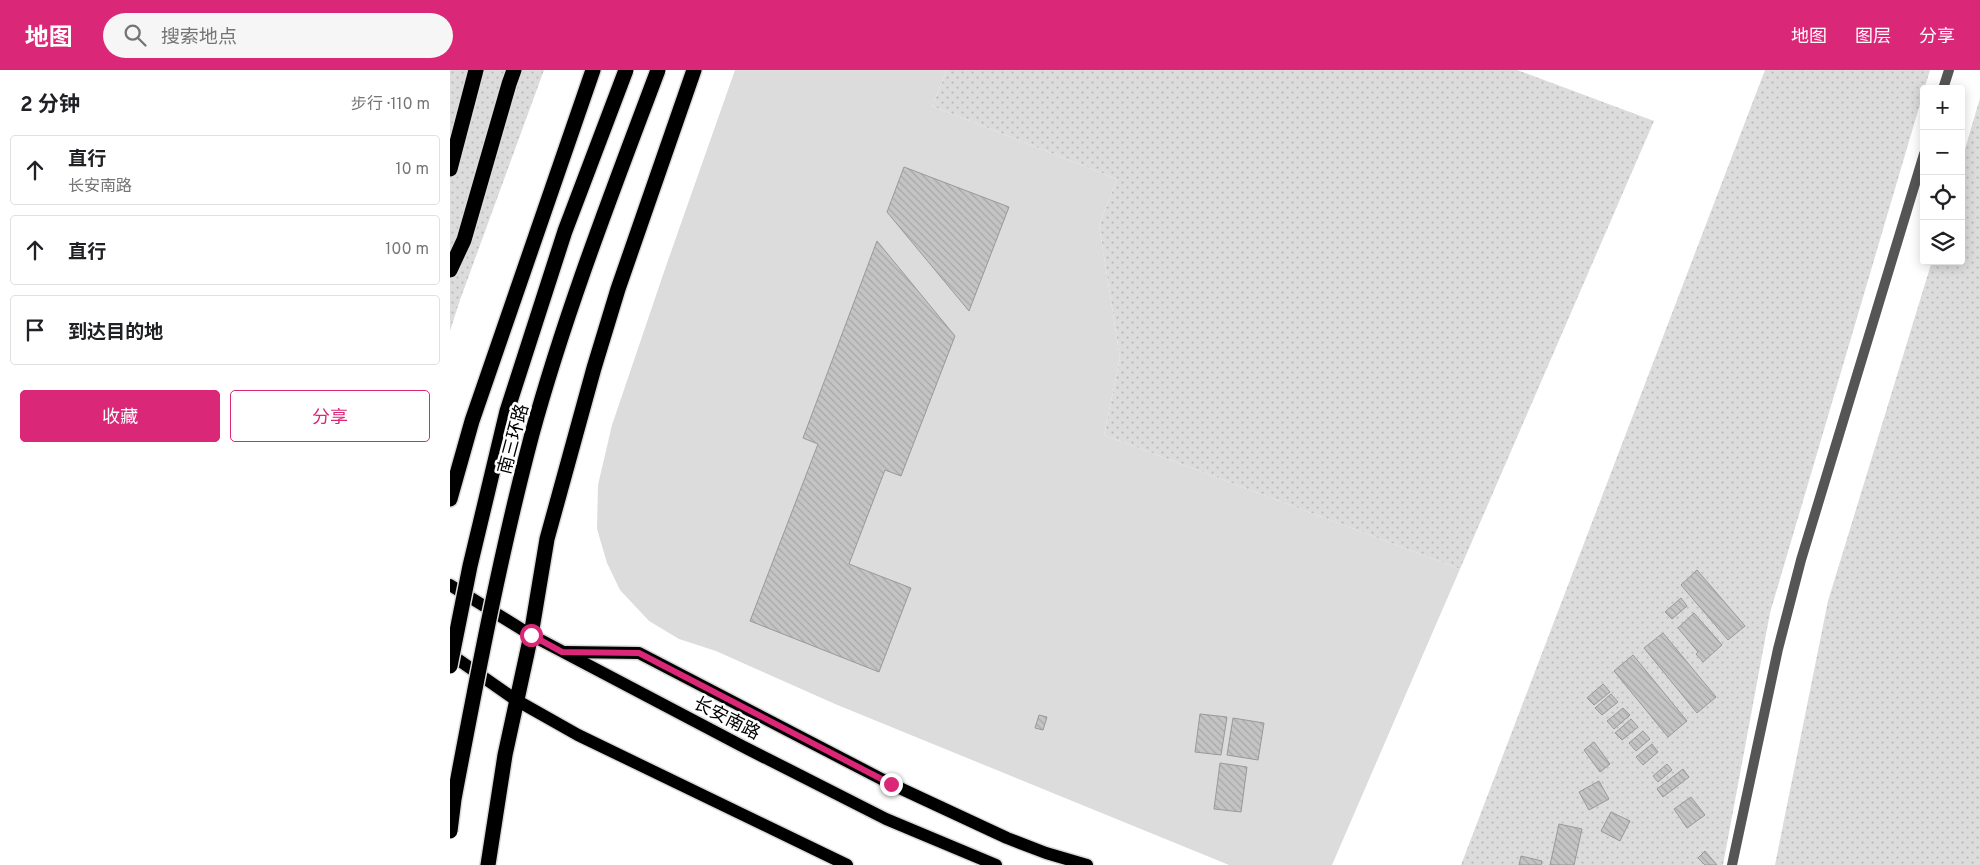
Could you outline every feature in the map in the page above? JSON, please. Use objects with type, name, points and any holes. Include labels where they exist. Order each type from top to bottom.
[{"type":"highway","points":[[450,170],[476,70]]},
{"type":"highway","points":[[450,270],[464,240],[514,70]]},
{"type":"highway","points":[[450,499],[472,421],[593,70]]},
{"type":"highway","name":"南三环路","points":[[450,666],[470,566],[507,412],[565,231],[626,70]]},
{"type":"highway","name":"南三环路","points":[[450,830],[454,799],[494,588],[533,433],[579,284],[658,70]]},
{"type":"highway","points":[[488,865],[505,755],[531,635],[547,539],[594,368],[618,289],[694,70]]},
{"type":"main road","name":"长安南路","points":[[450,585],[531,635],[742,746],[886,818],[996,865]]},
{"type":"main road","points":[[562,652],[639,653],[891,784],[1007,838],[1046,853],[1087,865]]},
{"type":"main road","points":[[450,654],[516,700],[578,735],[847,865]]},
{"type":"street","points":[[1944,85],[1949,70]]},
{"type":"street","points":[[1732,865],[1778,649],[1801,560],[1920,167]]},
{"type":"shaded area","points":[[450,70],[544,70],[450,331]]},
{"type":"shaded area","points":[[735,70],[947,70],[932,106],[1117,179],[1099,225],[1120,358],[1104,435],[1460,569],[1332,865],[1229,865],[835,704],[716,651],[679,639],[649,621],[620,590],[607,563],[597,529],[598,485],[612,425]]},
{"type":"shaded area","points":[[947,70],[1517,70],[1654,121],[1460,569],[1104,435],[1120,358],[1099,225],[1117,179],[932,106]]},
{"type":"shaded area","points":[[1765,70],[1930,70],[1926,85],[1920,85],[1920,104],[1770,613],[1723,865],[1461,865]]},
{"type":"shaded area","points":[[1980,98],[1980,865],[1775,865],[1828,601],[1931,265],[1965,265],[1965,149]]},
{"type":"building","points":[[904,167],[1009,207],[969,311],[887,212]]},
{"type":"building","points":[[877,241],[955,336],[901,476],[885,470],[849,564],[911,588],[879,672],[750,621],[818,444],[803,438]]},
{"type":"building","points":[[1697,570],[1745,626],[1728,640],[1681,585]]},
{"type":"building","points":[[1681,598],[1687,606],[1672,619],[1665,612]]},
{"type":"building","points":[[1694,613],[1722,645],[1703,662],[1696,654],[1698,652],[1678,628]]},
{"type":"building","points":[[1663,633],[1716,697],[1697,713],[1644,648]]},
{"type":"building","points":[[1633,655],[1687,721],[1668,737],[1614,671]]},
{"type":"building","points":[[1603,684],[1610,692],[1594,705],[1587,698]]},
{"type":"building","points":[[1611,694],[1618,702],[1602,715],[1595,708]]},
{"type":"building","points":[[1623,708],[1630,715],[1614,729],[1607,721]]},
{"type":"building","points":[[1200,714],[1227,717],[1221,755],[1195,752]]},
{"type":"building","points":[[1039,715],[1047,717],[1043,730],[1035,728]]},
{"type":"building","points":[[1233,718],[1264,723],[1258,760],[1227,755]]},
{"type":"building","points":[[1631,719],[1638,727],[1622,740],[1615,733]]},
{"type":"building","points":[[1643,731],[1650,739],[1636,751],[1629,743]]},
{"type":"building","points":[[1594,742],[1610,764],[1600,772],[1584,750]]},
{"type":"building","points":[[1652,744],[1658,752],[1643,765],[1636,757]]},
{"type":"building","points":[[1220,763],[1247,767],[1241,812],[1214,809]]},
{"type":"building","points":[[1667,764],[1672,770],[1658,782],[1653,776]]},
{"type":"building","points":[[1683,769],[1689,777],[1663,797],[1657,789]]},
{"type":"building","points":[[1599,781],[1609,799],[1589,810],[1579,792]]},
{"type":"building","points":[[1691,797],[1705,815],[1687,828],[1674,809]]},
{"type":"building","points":[[1611,812],[1630,821],[1620,841],[1601,831]]},
{"type":"building","points":[[1559,824],[1582,829],[1574,865],[1550,865]]},
{"type":"building","points":[[1705,851],[1717,865],[1705,865],[1698,858]]},
{"type":"building","points":[[1521,856],[1542,861],[1541,865],[1519,865]]},
{"type":"route","points":[[531,635],[562,652],[639,653],[891,784]]}]
